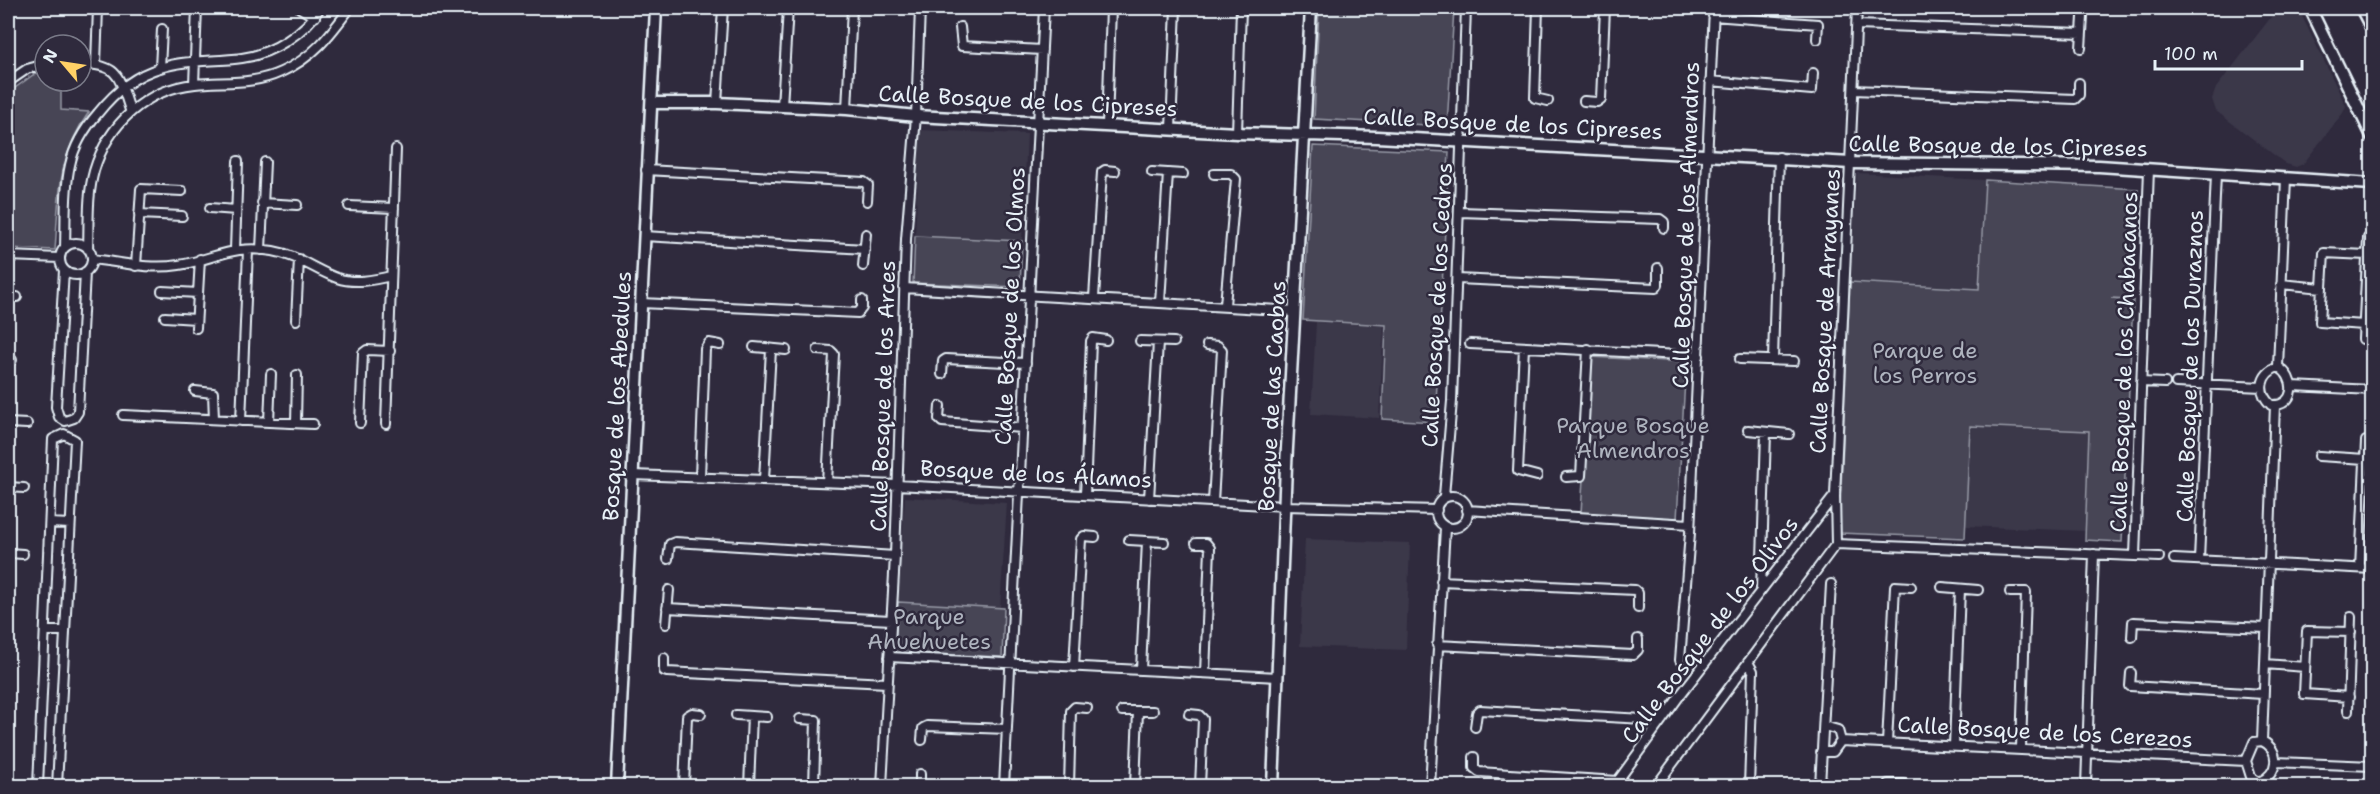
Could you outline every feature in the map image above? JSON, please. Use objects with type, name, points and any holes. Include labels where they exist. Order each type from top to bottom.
[{"type":"street","points":[[98,8],[96,64],[116,72],[130,110]]},
{"type":"street","points":[[194,84],[193,62],[197,8]]},
{"type":"street","points":[[300,8],[315,17]]},
{"type":"street","points":[[92,259],[85,272],[78,412],[74,418],[65,421],[59,417],[56,407],[63,270],[60,258],[65,247],[68,182],[76,147],[93,118],[136,78],[160,68],[193,62],[244,58],[270,49],[292,37],[315,17],[320,8]]},
{"type":"street","points":[[92,259],[88,249],[93,172],[116,128],[130,110],[160,93],[194,84],[249,82],[280,73],[322,46],[350,8]]},
{"type":"street","name":"Bosque de los Abedules","points":[[617,786],[646,170],[652,103],[656,8]]},
{"type":"street","points":[[717,103],[723,8]]},
{"type":"street","points":[[782,106],[788,8]]},
{"type":"street","points":[[847,109],[852,8]]},
{"type":"street","name":"Calle Bosque de los Arces","points":[[882,786],[895,556],[904,288],[916,116],[920,8]]},
{"type":"street","name":"Calle Bosque de los Olmos","points":[[1004,786],[1044,8]]},
{"type":"street","points":[[1107,125],[1111,8]]},
{"type":"street","points":[[1171,129],[1176,8]]},
{"type":"street","points":[[1237,133],[1241,8]]},
{"type":"street","name":"Bosque de las Caobas","points":[[1273,786],[1311,8]]},
{"type":"street","name":"Calle Bosque de los Cedros","points":[[1444,496],[1452,401],[1464,142],[1466,8]]},
{"type":"street","points":[[1538,8],[1535,98],[1548,101]]},
{"type":"street","points":[[1584,101],[1597,102],[1601,99],[1605,8]]},
{"type":"street","name":"Calle Bosque de Arrayanes","points":[[1836,544],[1835,495],[1857,8]]},
{"type":"street","points":[[2310,8],[2373,136]]},
{"type":"street","points":[[2361,8],[2372,26]]},
{"type":"street","points":[[1713,12],[1818,24],[1817,39]]},
{"type":"street","name":"Calle Bosque de los Almendros","points":[[1680,660],[1699,356],[1713,12]]},
{"type":"street","points":[[2081,48],[2083,17]]},
{"type":"street","points":[[1857,25],[2082,33]]},
{"type":"street","points":[[960,27],[962,46],[1042,50]]},
{"type":"street","points":[[160,68],[162,29]]},
{"type":"street","points":[[8,82],[33,67]]},
{"type":"street","points":[[1710,81],[1812,90],[1813,73]]},
{"type":"street","points":[[1854,90],[2075,99],[2079,95],[2079,83]]},
{"type":"street","name":"Calle Bosque de los Cipreses","points":[[652,103],[717,103],[847,109],[916,116],[1779,157],[1851,163],[2099,166],[2373,184]]},
{"type":"street","points":[[386,424],[396,149]]},
{"type":"street","points":[[1773,360],[1779,157]]},
{"type":"street","points":[[235,250],[238,161]]},
{"type":"street","points":[[261,250],[265,162]]},
{"type":"street","name":"Calle Bosque de los Chabacanos","points":[[2135,556],[2149,169]]},
{"type":"street","points":[[646,170],[864,182],[867,185],[867,201]]},
{"type":"street","points":[[1094,298],[1102,172],[1115,171]]},
{"type":"street","points":[[1152,172],[1183,174]]},
{"type":"street","points":[[1160,303],[1168,173]]},
{"type":"street","points":[[1214,174],[1231,174],[1236,179],[1226,305]]},
{"type":"street","name":"Calle Bosque de los Duraznos","points":[[2199,560],[2216,174]]},
{"type":"street","points":[[2278,367],[2286,178]]},
{"type":"street","points":[[136,266],[140,192],[143,187],[182,191]]},
{"type":"street","points":[[262,203],[297,205]]},
{"type":"street","points":[[349,206],[394,208]]},
{"type":"street","points":[[210,208],[236,210]]},
{"type":"street","points":[[1460,212],[1660,219],[1664,222],[1664,228]]},
{"type":"street","points":[[139,214],[182,216]]},
{"type":"street","points":[[864,266],[866,234]]},
{"type":"street","points":[[644,236],[865,249]]},
{"type":"street","points":[[2363,339],[2368,238]]},
{"type":"street","points":[[65,247],[77,243],[88,249]]},
{"type":"street","points":[[92,259],[136,266],[179,265],[235,250],[248,249],[299,259],[339,279],[363,281],[392,276]]},
{"type":"street","points":[[241,421],[248,249]]},
{"type":"street","points":[[2364,325],[2320,322],[2324,253],[2367,255]]},
{"type":"street","points":[[8,256],[60,258]]},
{"type":"street","points":[[196,328],[200,259]]},
{"type":"street","points":[[296,320],[299,259]]},
{"type":"street","points":[[1457,279],[1656,288],[1658,268]]},
{"type":"street","points":[[63,270],[78,275],[85,272]]},
{"type":"street","points":[[2281,284],[2322,288]]},
{"type":"street","points":[[904,288],[1226,305],[1295,311]]},
{"type":"street","points":[[162,291],[198,293]]},
{"type":"street","points":[[8,297],[16,297]]},
{"type":"street","points":[[641,303],[858,313],[862,308],[862,300]]},
{"type":"street","points":[[165,317],[196,319]]},
{"type":"street","points":[[1085,495],[1091,341],[1093,338],[1106,340]]},
{"type":"street","points":[[1140,341],[1174,342]]},
{"type":"street","points":[[1149,499],[1158,342]]},
{"type":"street","points":[[700,477],[705,349],[709,343],[720,345]]},
{"type":"street","points":[[1470,344],[1699,356]]},
{"type":"street","points":[[1207,345],[1218,346],[1222,350],[1213,498]]},
{"type":"street","points":[[754,347],[786,350]]},
{"type":"street","points":[[1524,347],[1518,471],[1537,476]]},
{"type":"street","points":[[764,480],[771,349]]},
{"type":"street","points":[[1566,477],[1581,476],[1588,349]]},
{"type":"street","points":[[360,423],[363,353],[367,350],[390,351]]},
{"type":"street","points":[[818,350],[831,351],[834,354],[828,482]]},
{"type":"street","points":[[942,374],[943,361],[946,359],[1026,363]]},
{"type":"street","points":[[1740,359],[1794,362]]},
{"type":"street","points":[[2278,367],[2290,377],[2293,386],[2287,401],[2275,405],[2266,400],[2262,387],[2266,375],[2278,367]]},
{"type":"street","points":[[269,422],[271,374]]},
{"type":"street","points":[[296,423],[297,375]]},
{"type":"street","points":[[2141,382],[2165,382]]},
{"type":"street","points":[[2176,383],[2262,387]]},
{"type":"street","points":[[2293,386],[2373,390]]},
{"type":"street","points":[[195,391],[213,393],[214,419]]},
{"type":"street","points":[[2262,741],[2275,405]]},
{"type":"street","points":[[940,406],[939,419],[942,422],[1022,428]]},
{"type":"street","points":[[123,415],[313,424]]},
{"type":"street","points":[[8,423],[27,424]]},
{"type":"street","points":[[1748,430],[1790,434]]},
{"type":"street","points":[[1761,590],[1766,433]]},
{"type":"street","points":[[38,786],[53,439],[64,434],[75,440],[57,786]]},
{"type":"street","points":[[2360,568],[2366,441]]},
{"type":"street","points":[[2319,456],[2365,459]]},
{"type":"street","name":"Bosque de los Álamos","points":[[633,475],[897,485],[1149,499],[1213,498],[1285,506],[1437,510]]},
{"type":"street","points":[[8,487],[24,488]]},
{"type":"street","name":"Calle Bosque de los Olivos","points":[[1616,784],[1662,720],[1835,495]]},
{"type":"street","points":[[1430,786],[1445,528],[1439,521],[1437,510],[1444,496],[1460,496],[1467,510]]},
{"type":"street","points":[[1467,510],[1690,524]]},
{"type":"street","points":[[1445,528],[1460,526],[1467,510]]},
{"type":"street","points":[[50,523],[70,524]]},
{"type":"street","points":[[1074,667],[1081,539],[1084,536],[1095,537]]},
{"type":"street","points":[[1129,540],[1164,542]]},
{"type":"street","points":[[1141,670],[1147,541]]},
{"type":"street","points":[[668,559],[670,544],[675,542],[895,556]]},
{"type":"street","points":[[1196,543],[1206,543],[1210,548],[1205,674]]},
{"type":"street","points":[[1656,786],[1836,544],[2158,557]]},
{"type":"street","points":[[8,553],[22,554]]},
{"type":"street","points":[[2086,786],[2094,554]]},
{"type":"street","points":[[2174,559],[2373,568]]},
{"type":"street","points":[[1441,581],[1635,590],[1638,593],[1638,608]]},
{"type":"street","points":[[1820,786],[1831,584]]},
{"type":"street","points":[[1887,743],[1895,586],[1911,587]]},
{"type":"street","points":[[1942,587],[1978,590]]},
{"type":"street","points":[[1954,746],[1960,588]]},
{"type":"street","points":[[666,624],[669,590]]},
{"type":"street","points":[[2010,592],[2026,592],[2021,748]]},
{"type":"street","points":[[667,608],[891,620]]},
{"type":"street","points":[[2348,711],[2351,617]]},
{"type":"street","points":[[2132,637],[2133,622],[2266,628]]},
{"type":"street","points":[[45,631],[65,631]]},
{"type":"street","points":[[2349,697],[2304,694],[2307,631],[2350,632]]},
{"type":"street","points":[[1437,645],[1634,655],[1638,650],[1638,639]]},
{"type":"street","points":[[889,657],[1278,677]]},
{"type":"street","points":[[664,658],[664,671],[667,672],[887,683]]},
{"type":"street","points":[[1748,662],[1753,671],[1749,786]]},
{"type":"street","points":[[2265,664],[2305,667]]},
{"type":"street","points":[[2131,673],[2130,686],[2263,694]]},
{"type":"street","points":[[1069,786],[1071,711],[1075,707],[1087,708]]},
{"type":"street","points":[[1475,727],[1476,712],[1480,710],[1662,720]]},
{"type":"street","points":[[1122,711],[1153,711]]},
{"type":"street","points":[[1135,786],[1138,711]]},
{"type":"street","points":[[684,786],[687,716],[692,713],[701,714]]},
{"type":"street","points":[[1189,714],[1199,715],[1203,719],[1200,786]]},
{"type":"street","points":[[736,715],[767,717]]},
{"type":"street","points":[[749,786],[752,716]]},
{"type":"street","points":[[800,718],[816,720],[814,786]]},
{"type":"street","points":[[922,740],[923,728],[927,726],[1007,729]]},
{"type":"street","points":[[1821,752],[1833,752],[1841,741],[1838,730],[1824,726]]},
{"type":"street","name":"Calle Bosque de los Cerezos","points":[[1841,741],[2088,751],[2246,761]]},
{"type":"street","points":[[2262,741],[2269,744],[2275,753],[2276,762],[2273,772],[2259,784],[2251,777],[2246,761],[2254,742],[2262,741]]},
{"type":"street","points":[[1474,758],[1474,768],[1479,772],[1616,784]]},
{"type":"street","points":[[2276,762],[2373,766]]},
{"type":"street","points":[[920,786],[921,774]]},
{"type":"street","points":[[1888,786],[1888,784],[1903,784]]},
{"type":"street","points":[[1936,785],[1970,786]]},
{"type":"shaded area","points":[[2278,8],[2296,8],[2300,12],[2346,106],[2303,164],[2296,167],[2286,164],[2216,111],[2212,99],[2216,88]]},
{"type":"shaded area","points":[[920,130],[1027,134],[1022,241],[915,236]]},
{"type":"shaded area","points":[[1857,173],[1985,180],[1979,289],[1850,282]]},
{"type":"shaded area","points":[[1316,322],[1384,326],[1379,418],[1311,414]]},
{"type":"shaded area","points":[[1970,426],[2089,431],[2085,531],[1965,526]]},
{"type":"shaded area","points":[[905,497],[1007,503],[1000,608],[898,602]]},
{"type":"shaded area","points":[[1305,539],[1410,543],[1406,650],[1300,646]]},
{"type":"green space","points":[[1319,8],[1454,8],[1447,126],[1314,119]]},
{"type":"green space","points":[[33,75],[33,93],[61,93],[61,110],[89,112],[65,161],[59,195],[55,250],[8,248],[8,141],[11,91]]},
{"type":"green space","points":[[1313,146],[1449,152],[1435,422],[1382,419],[1386,325],[1303,320]]},
{"type":"green space","name":"Parque de los Perros","points":[[1985,180],[2138,189],[2131,299],[2111,298],[2133,300],[2122,542],[2085,540],[2089,431],[1970,426],[1965,538],[1839,533],[1850,282],[1979,289]]},
{"type":"green space","points":[[915,236],[1022,241],[1020,287],[913,283]]},
{"type":"green space","name":"Parque Bosque Almendros","points":[[1590,357],[1686,362],[1677,519],[1581,514]]},
{"type":"green space","name":"Parque Ahuehuetes","points":[[898,602],[1004,608],[1002,657],[894,652]]}]
